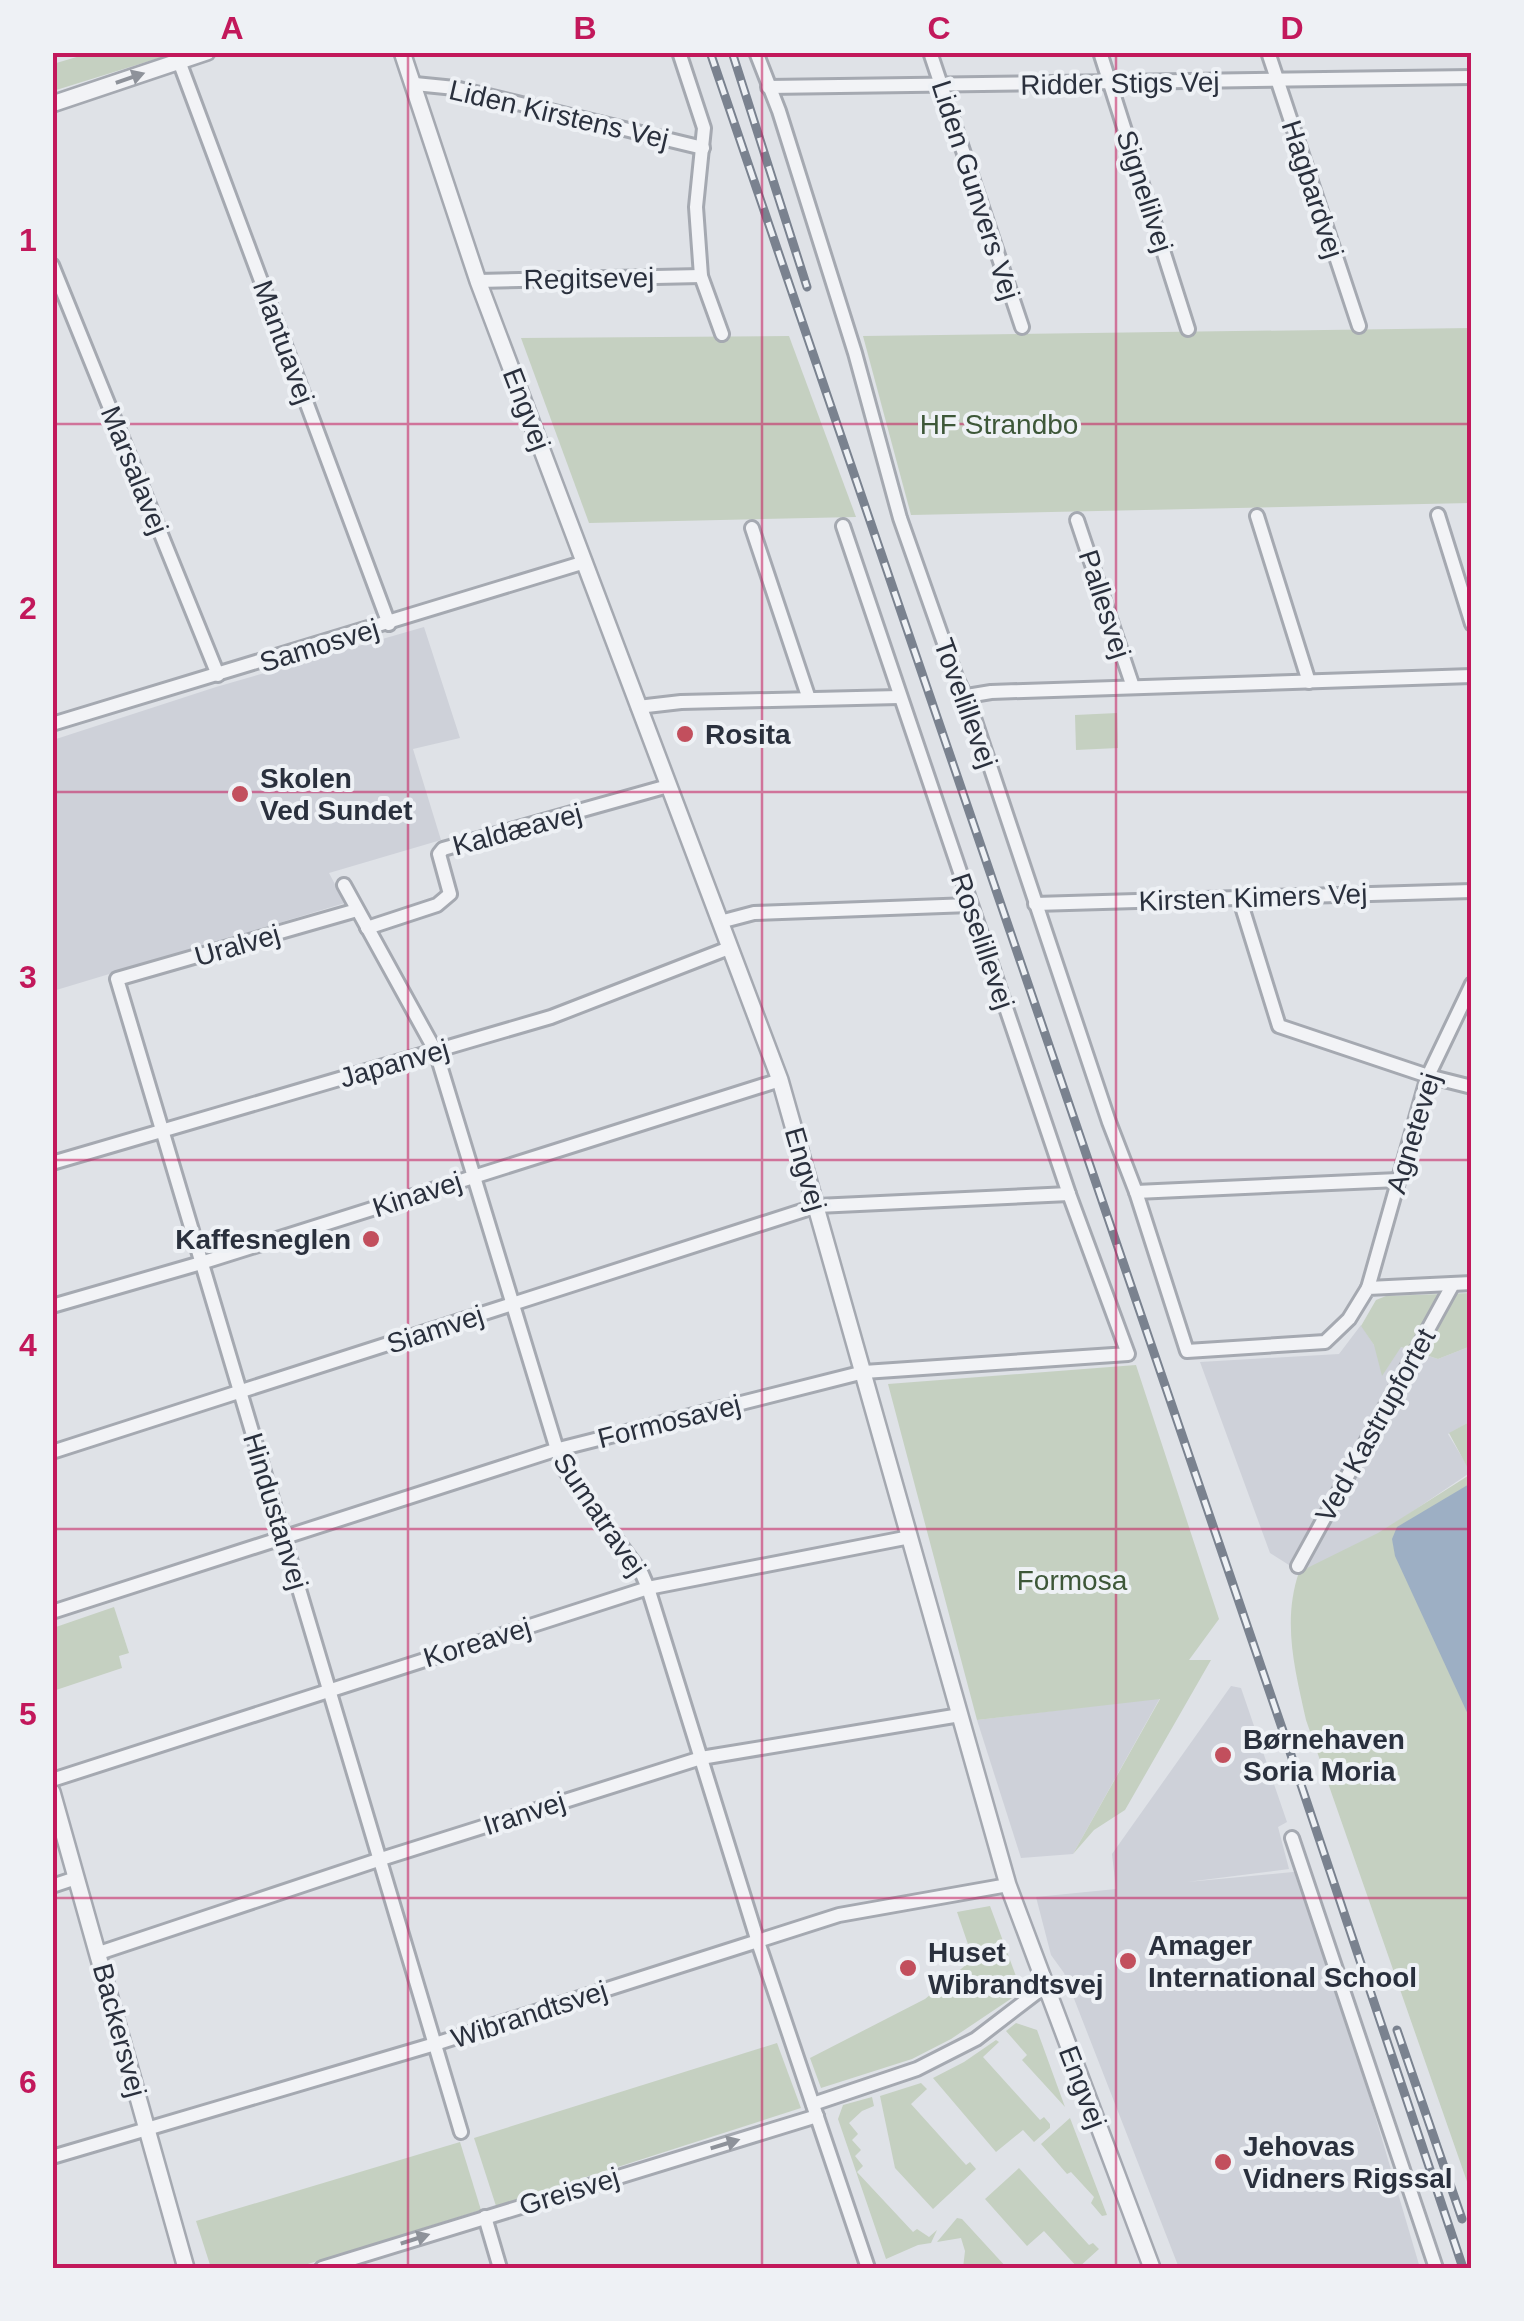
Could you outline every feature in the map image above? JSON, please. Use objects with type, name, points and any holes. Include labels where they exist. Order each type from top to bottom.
[{"type":"street","points":[[52,104],[207,52]]},
{"type":"street","name":"Engvej","points":[[406,52],[478,281],[780,1080],[1008,1886],[1152,2268]]},
{"type":"street","points":[[679,52],[704,128],[696,207],[701,276],[722,334]]},
{"type":"street","name":"Tovelillevej","points":[[756,52],[855,353],[900,518],[966,696],[1187,1350],[1325,1342]]},
{"type":"street","name":"Liden Gunvers Vej","points":[[930,52],[1022,328]]},
{"type":"street","name":"Signelilvej","points":[[1100,52],[1188,329]]},
{"type":"street","name":"Hagbardvej","points":[[1268,52],[1359,326]]},
{"type":"street","name":"Mantuavej","points":[[179,61],[389,624]]},
{"type":"street","name":"Ridder Stigs Vej","points":[[768,87],[1472,77]]},
{"type":"street","name":"Liden Kirstens Vej","points":[[415,84],[456,88],[703,148]]},
{"type":"street","name":"Marsalavej","points":[[52,265],[218,674]]},
{"type":"street","name":"Regitsevej","points":[[478,281],[701,276]]},
{"type":"street","points":[[1438,515],[1472,624]]},
{"type":"street","points":[[1256,516],[1309,682]]},
{"type":"street","name":"Pallesvej","points":[[1077,520],[1133,688]]},
{"type":"street","name":"Roselillevej","points":[[843,526],[1069,1194],[1128,1354]]},
{"type":"street","points":[[752,528],[808,699]]},
{"type":"street","name":"Samosvej","points":[[52,724],[585,562]]},
{"type":"street","name":"Pallesvej","points":[[966,696],[991,692],[1472,676]]},
{"type":"street","points":[[638,707],[680,702],[899,696]]},
{"type":"street","name":"Kaldæavej","points":[[367,928],[437,905],[450,894],[440,854],[443,849],[668,786]]},
{"type":"street","name":"Sumatravej","points":[[344,886],[436,1052],[555,1450],[562,1466],[642,1574],[648,1588],[758,1942],[868,2268]]},
{"type":"street","name":"Kirsten Kimers Vej","points":[[1035,904],[1472,890]]},
{"type":"street","points":[[1239,897],[1279,1026],[1428,1076],[1472,1086]]},
{"type":"street","points":[[720,922],[754,913],[970,905]]},
{"type":"street","name":"Uralvej","points":[[117,979],[357,910]]},
{"type":"street","name":"Japanvej","points":[[52,1163],[550,1017],[729,948]]},
{"type":"street","name":"Hindustanvej","points":[[117,979],[461,2132]]},
{"type":"street","name":"Agnetevej","points":[[1325,1342],[1350,1319],[1368,1288],[1428,1076],[1472,984]]},
{"type":"street","name":"Kinavej","points":[[52,1306],[780,1080]]},
{"type":"street","points":[[1136,1192],[1398,1180]]},
{"type":"street","name":"Siamvej","points":[[52,1452],[817,1206],[1069,1194]]},
{"type":"street","points":[[1368,1288],[1472,1283]]},
{"type":"street","name":"Ved Kastrupfortet","points":[[1298,1566],[1452,1284]]},
{"type":"street","name":"Formosavej","points":[[52,1612],[555,1450],[864,1372],[1128,1354]]},
{"type":"street","name":"Koreavej","points":[[52,1780],[648,1588],[910,1537]]},
{"type":"street","name":"Iranvej","points":[[99,1953],[701,1758],[960,1714]]},
{"type":"street","name":"Backersvej","points":[[52,1792],[186,2268]]},
{"type":"street","points":[[1292,1838],[1436,2268]]},
{"type":"street","points":[[52,1886],[76,1878]]},
{"type":"street","name":"Wibrandtsvej","points":[[52,2157],[434,2044],[852,1912],[1008,1886]]},
{"type":"street","name":"Greisvej","points":[[322,2268],[815,2110],[976,2039],[1045,1986]]},
{"type":"street","points":[[485,2216],[500,2268]]},
{"type":"shaded area","name":"Skolen Ved Sundet","points":[[424,627],[460,738],[413,749],[441,840],[329,873],[345,903],[53,991],[53,740],[216,687]]},
{"type":"shaded area","points":[[1361,1325],[1374,1345],[1401,1347],[1438,1359],[1471,1346],[1471,1421],[1448,1434],[1471,1472],[1379,1534],[1300,1572],[1270,1553],[1200,1362],[1339,1354]]},
{"type":"shaded area","points":[[1231,1686],[1241,1688],[1287,1822],[1278,1827],[1289,1869],[1187,1882],[1303,1871],[1420,2268],[1179,2268],[1064,1973],[1051,1955],[1036,1897],[1116,1889],[1112,1854]]},
{"type":"shaded area","points":[[1160,1698],[1073,1854],[1021,1858],[977,1720]]},
{"type":"green space","points":[[90,53],[175,53],[53,91],[53,64]]},
{"type":"green space","name":"HF Strandbo","points":[[1471,328],[1471,503],[911,515],[863,336]]},
{"type":"green space","points":[[789,336],[856,517],[589,523],[521,338]]},
{"type":"green space","points":[[1117,713],[1118,748],[1076,750],[1075,715]]},
{"type":"green space","points":[[1471,1293],[1471,1346],[1438,1359],[1401,1347],[1382,1376],[1374,1345],[1361,1326],[1376,1300],[1386,1296]]},
{"type":"green space","name":"Formosa","points":[[1136,1365],[1219,1619],[1189,1660],[1211,1660],[1125,1810],[1094,1830],[1073,1854],[1160,1699],[977,1720],[888,1384]]},
{"type":"green space","points":[[1471,1421],[1471,1474],[1449,1433]]},
{"type":"green space","points":[[1471,1474],[1471,2193],[1306,1720],[1294,1664],[1291,1609],[1299,1572],[1378,1533]]},
{"type":"green space","points":[[114,1607],[129,1653],[119,1656],[122,1668],[53,1691],[53,1628]]},
{"type":"green space","points":[[990,1906],[1020,1987],[1018,1994],[951,2039],[912,2059],[821,2088],[810,2058],[925,1999],[973,1959],[957,1912]]},
{"type":"green space","points":[[1016,2023],[1037,2030],[1065,2107],[1022,2060],[1027,2055],[1006,2031]]},
{"type":"green space","points":[[996,2040],[999,2042],[983,2057],[1040,2120],[1044,2117],[1050,2128],[1034,2142],[1023,2130],[996,2152],[933,2078]]},
{"type":"green space","points":[[777,2043],[801,2108],[496,2206],[474,2138]]},
{"type":"green space","points":[[921,2083],[927,2089],[911,2104],[966,2165],[970,2162],[976,2169],[933,2209],[895,2168],[880,2096]]},
{"type":"green space","points":[[872,2097],[874,2106],[849,2123],[858,2134],[852,2140],[861,2150],[855,2156],[863,2166],[857,2172],[913,2232],[917,2229],[929,2237],[937,2230],[931,2243],[886,2259],[838,2119],[843,2105]]},
{"type":"green space","points":[[1070,2118],[1107,2215],[1102,2216],[1091,2203],[1094,2197],[1041,2144]]},
{"type":"green space","points":[[460,2142],[481,2210],[295,2268],[211,2268],[196,2221]]},
{"type":"green space","points":[[1019,2168],[1089,2245],[1093,2243],[1099,2249],[1078,2268],[1044,2231],[1027,2246],[985,2199]]},
{"type":"green space","points":[[957,2218],[1007,2268],[963,2268],[965,2251],[961,2238],[937,2242]]},
{"type":"water","points":[[1471,1483],[1471,1721],[1395,1556],[1392,1539],[1397,1527]]},
{"type":"railway","points":[[710,52],[1463,2268]]},
{"type":"railway","points":[[732,52],[807,287]]},
{"type":"railway","points":[[1397,2030],[1462,2219]]},
{"type":"place","name":"Rosita","points":[[685,734]]},
{"type":"place","name":"Skolen Ved Sundet","points":[[240,794]]},
{"type":"place","name":"Kaffesneglen","points":[[371,1239]]},
{"type":"place","name":"Børnehaven Soria Moria","points":[[1223,1755]]},
{"type":"place","name":"Amager International School","points":[[1128,1961]]},
{"type":"place","name":"Huset Wibrandtsvej","points":[[908,1968]]},
{"type":"place","name":"Jehovas Vidners Rigssal","points":[[1223,2162]]}]
